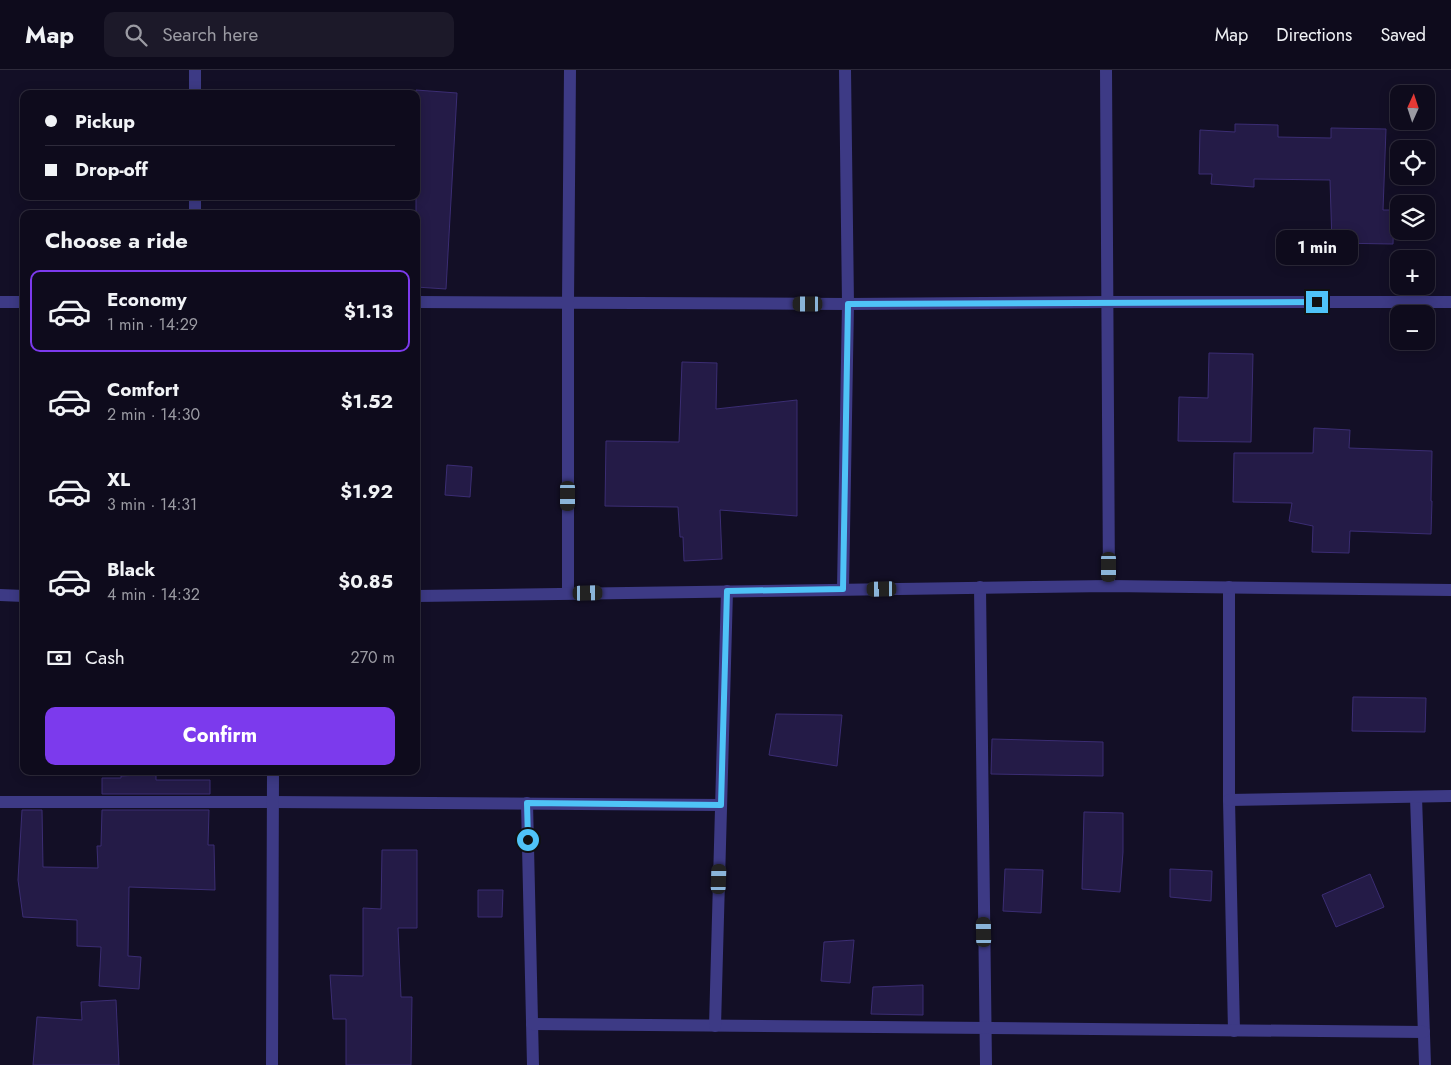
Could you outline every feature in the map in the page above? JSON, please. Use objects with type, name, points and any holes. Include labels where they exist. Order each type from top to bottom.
[{"type":"street","points":[[195,70],[195,90]]},
{"type":"street","points":[[568,593],[570,70]]},
{"type":"street","points":[[843,589],[848,304],[845,70]]},
{"type":"street","points":[[1106,70],[1109,586]]},
{"type":"street","points":[[0,302],[20,302]]},
{"type":"street","points":[[420,302],[848,304],[1451,302]]},
{"type":"street","points":[[420,596],[1109,586],[1451,590]]},
{"type":"street","points":[[980,587],[986,1065]]},
{"type":"street","points":[[1229,587],[1229,800],[1234,1030]]},
{"type":"street","points":[[715,1026],[727,591]]},
{"type":"street","points":[[0,595],[20,596]]},
{"type":"street","points":[[272,775],[272,1065]]},
{"type":"street","points":[[1229,800],[1451,796]]},
{"type":"street","points":[[1416,797],[1425,1065]]},
{"type":"street","points":[[0,802],[721,805]]},
{"type":"street","points":[[527,803],[533,1065]]},
{"type":"street","points":[[532,1024],[1424,1032]]},
{"type":"building","points":[[420,90],[457,93],[446,289],[420,287],[420,210],[416,210],[416,200],[420,200]]},
{"type":"building","points":[[1235,124],[1278,125],[1278,137],[1331,138],[1331,128],[1386,129],[1383,210],[1390,210],[1390,240],[1393,240],[1393,244],[1332,243],[1330,180],[1254,179],[1254,187],[1211,184],[1212,174],[1199,174],[1200,130],[1235,132]]},
{"type":"building","points":[[1209,353],[1253,354],[1251,442],[1178,441],[1179,397],[1208,398]]},
{"type":"building","points":[[682,362],[717,363],[716,409],[797,400],[797,516],[720,510],[722,559],[684,561],[683,537],[680,537],[678,507],[605,506],[606,441],[679,442]]},
{"type":"building","points":[[1314,428],[1350,430],[1349,448],[1432,451],[1431,534],[1350,531],[1349,553],[1312,552],[1313,526],[1289,521],[1292,503],[1233,502],[1234,453],[1313,453]]},
{"type":"building","points":[[447,465],[472,467],[470,497],[445,495]]},
{"type":"building","points":[[1353,697],[1426,698],[1425,732],[1352,731]]},
{"type":"building","points":[[776,714],[842,715],[837,766],[769,755]]},
{"type":"building","points":[[992,739],[1103,742],[1103,776],[991,774]]},
{"type":"building","points":[[156,775],[156,780],[210,780],[210,794],[102,794],[102,778],[121,778],[121,776]]},
{"type":"building","points":[[22,810],[42,810],[43,867],[98,868],[97,846],[101,846],[102,810],[209,810],[208,845],[214,845],[215,890],[129,887],[128,956],[141,957],[139,989],[99,986],[101,947],[77,946],[77,920],[23,917],[18,880]]},
{"type":"building","points":[[1084,812],[1123,813],[1120,892],[1082,889]]},
{"type":"building","points":[[382,850],[417,850],[417,928],[398,928],[401,997],[412,997],[411,1065],[346,1065],[346,1019],[333,1019],[330,975],[363,976],[363,908],[381,909]]},
{"type":"building","points":[[1005,869],[1043,870],[1041,913],[1003,911]]},
{"type":"building","points":[[1170,869],[1212,871],[1211,901],[1170,897]]},
{"type":"building","points":[[1370,874],[1384,907],[1336,927],[1322,895]]},
{"type":"building","points":[[478,890],[503,890],[502,917],[478,917]]},
{"type":"building","points":[[854,940],[850,983],[821,981],[824,942]]},
{"type":"building","points":[[923,985],[923,1015],[871,1014],[873,987]]},
{"type":"building","points":[[116,1000],[119,1065],[33,1065],[37,1017],[82,1020],[81,1002]]},
{"type":"route","points":[[528,840],[527,803],[721,805],[727,591],[843,589],[848,304],[1317,302]]}]
